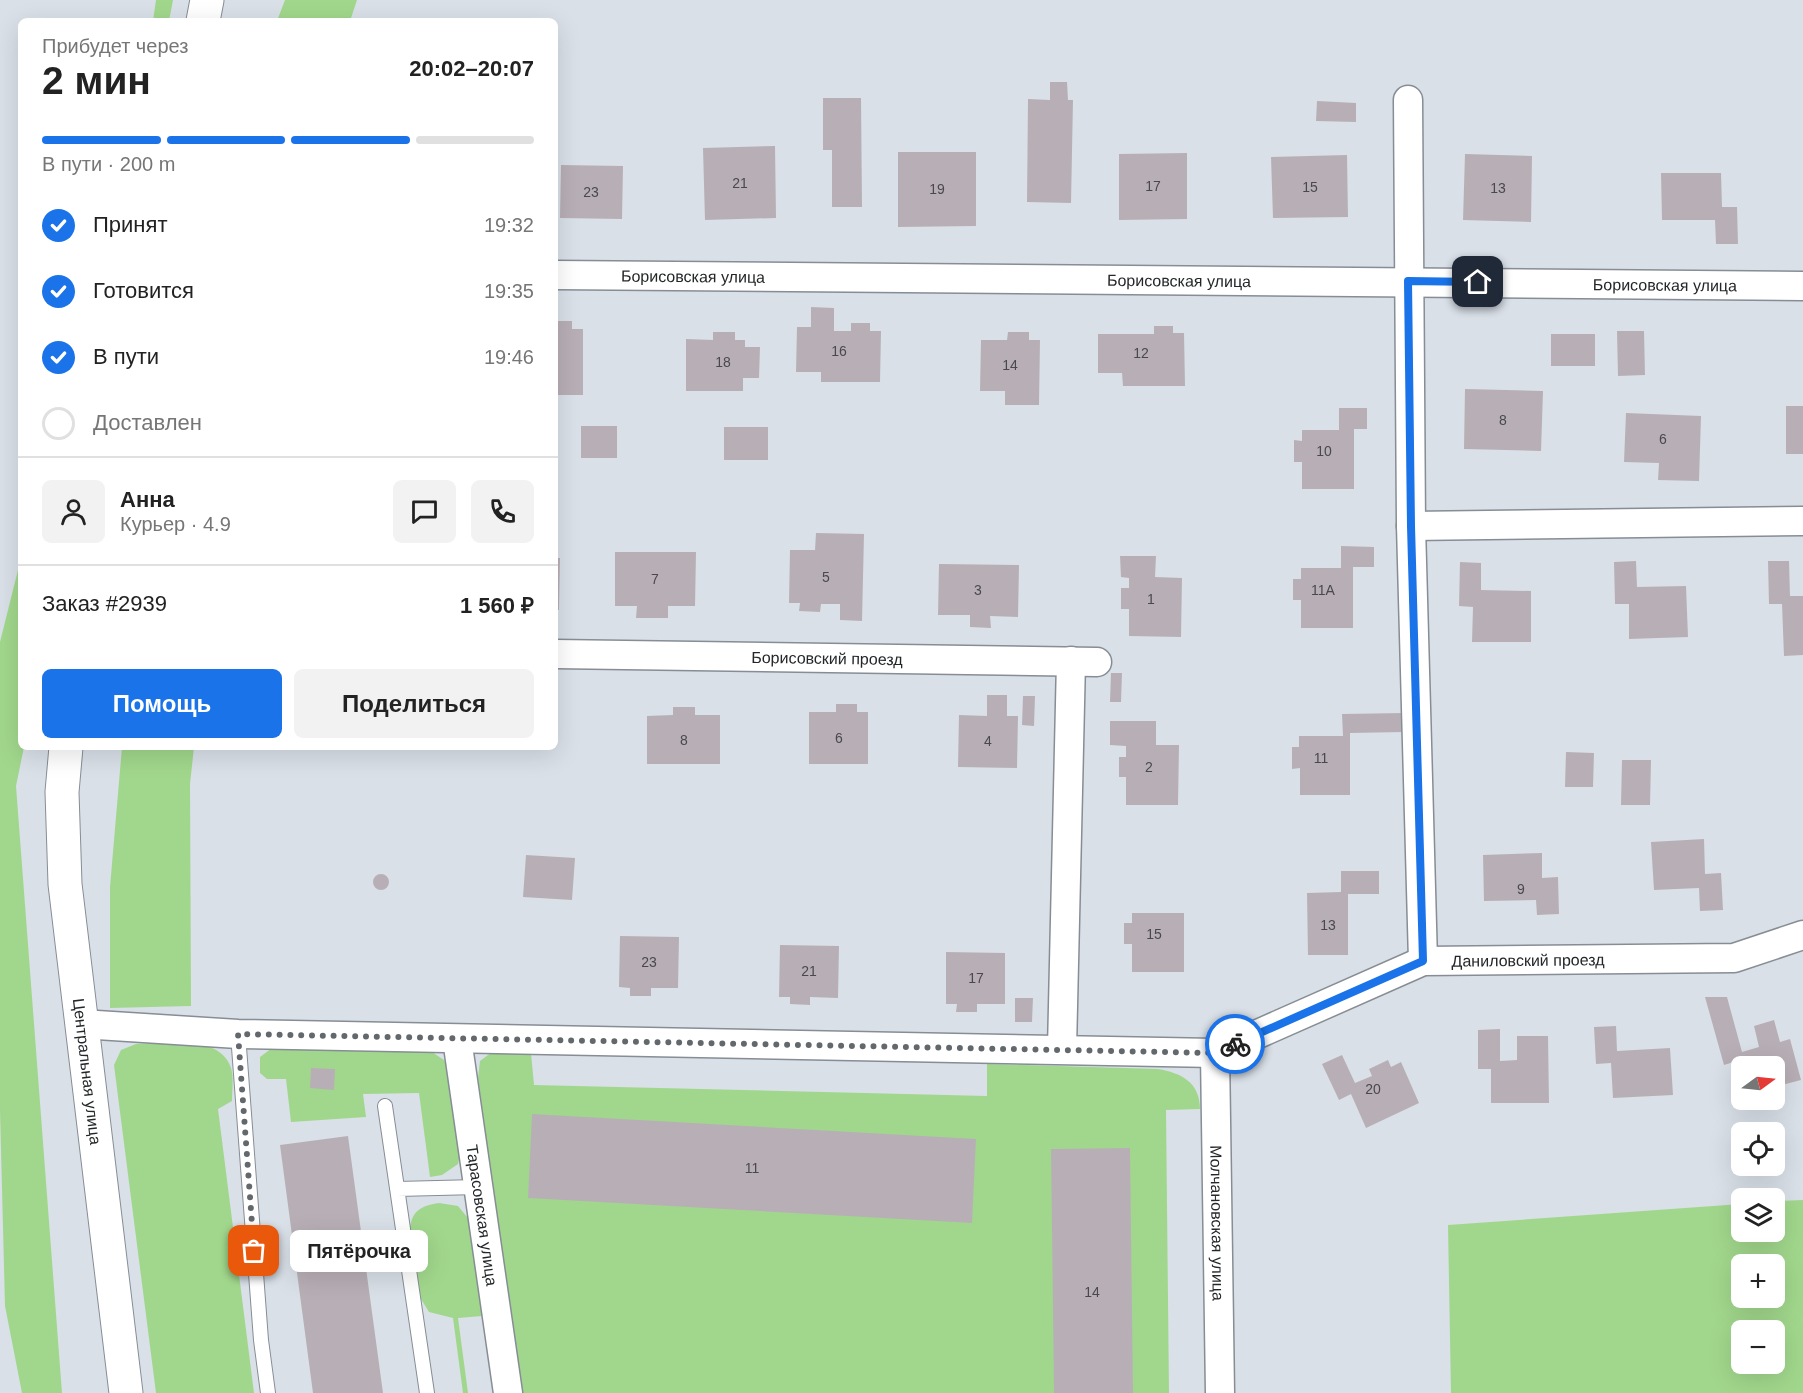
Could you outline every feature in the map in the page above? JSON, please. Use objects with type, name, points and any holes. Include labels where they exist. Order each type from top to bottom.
[{"type":"street","points":[[204,18],[207,0]]},
{"type":"street","points":[[1408,100],[1411,526],[1423,961]]},
{"type":"street","name":"Борисовская улица","points":[[558,275],[1803,286]]},
{"type":"street","points":[[1411,526],[1803,521]]},
{"type":"street","name":"Борисовский проезд","points":[[558,654],[1084,662],[1062,1049]]},
{"type":"street","name":"Центральная улица","points":[[66,750],[62,792],[65,884],[126,1393]]},
{"type":"street","name":"Даниловский проезд","points":[[81,1024],[238,1034],[1215,1053],[1423,961],[1734,958],[1803,934]]},
{"type":"street","name":"Тарасовская улица","points":[[457,1039],[508,1393]]},
{"type":"street","name":"Молчановская улица","points":[[1215,1053],[1220,1393]]},
{"type":"lane","points":[[238,1034],[261,1340],[268,1393]]},
{"type":"lane","points":[[386,1106],[427,1393]]},
{"type":"lane","points":[[397,1189],[478,1187]]},
{"type":"green space","points":[[156,0],[173,0],[170,18],[153,18]]},
{"type":"green space","points":[[285,0],[357,0],[351,18],[278,18]]},
{"type":"green space","points":[[18,570],[18,750],[23,750],[16,786],[62,1393],[22,1393],[5,1306],[0,1110],[0,642]]},
{"type":"green space","points":[[122,750],[194,750],[190,784],[191,1006],[110,1008],[110,887]]},
{"type":"green space","points":[[175,1042],[203,1045],[215,1049],[225,1057],[231,1068],[232,1101],[218,1109],[254,1393],[156,1393],[114,1065],[121,1050],[136,1044]]},
{"type":"green space","points":[[272,1048],[429,1050],[444,1060],[449,1070],[460,1155],[458,1164],[442,1175],[430,1177],[419,1093],[363,1094],[366,1117],[291,1122],[286,1079],[267,1079],[260,1073],[260,1057]]},
{"type":"green space","points":[[492,1052],[531,1053],[534,1085],[987,1096],[987,1064],[1158,1069],[1181,1076],[1188,1080],[1197,1092],[1200,1109],[1166,1110],[1169,1393],[521,1393],[478,1078],[480,1061]]},
{"type":"green space","points":[[1803,1200],[1803,1393],[1451,1393],[1448,1225],[1731,1205],[1731,1242],[1785,1242],[1785,1201]]},
{"type":"green space","points":[[439,1203],[458,1206],[468,1218],[482,1316],[458,1318],[468,1393],[463,1393],[453,1318],[429,1312],[421,1299],[410,1231],[412,1219],[418,1211]]},
{"type":"building","points":[[1050,82],[1067,82],[1068,100],[1073,100],[1071,203],[1027,202],[1028,99],[1050,100]]},
{"type":"building","points":[[823,98],[861,98],[862,207],[832,207],[832,150],[823,150]]},
{"type":"building","points":[[1317,101],[1356,103],[1356,122],[1316,121]]},
{"type":"building","points":[[775,146],[776,218],[705,220],[703,148]]},
{"type":"building","points":[[898,152],[976,152],[976,226],[898,227]]},
{"type":"building","points":[[1187,153],[1187,219],[1119,220],[1119,154]]},
{"type":"building","points":[[1465,154],[1532,156],[1531,222],[1463,220]]},
{"type":"building","points":[[1347,155],[1348,217],[1273,218],[1271,157]]},
{"type":"building","points":[[561,165],[623,166],[622,219],[560,218]]},
{"type":"building","points":[[1661,173],[1721,173],[1722,207],[1737,207],[1738,244],[1716,244],[1715,220],[1662,220]]},
{"type":"building","points":[[811,307],[834,308],[834,331],[851,331],[851,323],[870,323],[870,331],[881,331],[880,382],[821,382],[821,372],[796,372],[797,327],[811,327]]},
{"type":"building","points":[[558,321],[572,321],[572,329],[583,329],[583,395],[558,395]]},
{"type":"building","points":[[1154,326],[1173,326],[1173,333],[1184,333],[1185,386],[1123,386],[1122,373],[1098,373],[1098,334],[1154,334]]},
{"type":"building","points":[[1617,331],[1644,331],[1645,375],[1618,376]]},
{"type":"building","points":[[713,332],[735,332],[735,340],[745,340],[745,347],[760,347],[759,378],[743,378],[743,391],[686,391],[686,339],[713,340]]},
{"type":"building","points":[[1008,332],[1029,332],[1029,340],[1040,340],[1039,405],[1005,405],[1005,391],[980,391],[981,340],[1007,340]]},
{"type":"building","points":[[1551,334],[1595,334],[1595,366],[1551,366]]},
{"type":"building","points":[[1465,389],[1543,391],[1541,451],[1464,449]]},
{"type":"building","points":[[1786,406],[1803,406],[1803,454],[1786,454]]},
{"type":"building","points":[[1339,408],[1367,408],[1367,429],[1354,429],[1354,489],[1302,489],[1302,462],[1294,462],[1294,440],[1302,441],[1302,430],[1339,430]]},
{"type":"building","points":[[1626,413],[1701,416],[1699,481],[1658,480],[1659,463],[1624,462]]},
{"type":"building","points":[[581,426],[617,426],[617,458],[581,458]]},
{"type":"building","points":[[724,427],[768,427],[768,460],[724,460]]},
{"type":"building","points":[[816,533],[864,534],[862,621],[840,620],[840,604],[821,604],[820,612],[799,611],[800,603],[789,603],[790,550],[815,550]]},
{"type":"building","points":[[1341,546],[1374,547],[1374,567],[1353,567],[1353,628],[1301,628],[1301,600],[1293,600],[1293,579],[1301,579],[1301,568],[1341,568]]},
{"type":"building","points":[[615,552],[696,552],[695,606],[668,606],[668,618],[636,618],[637,606],[615,606]]},
{"type":"building","points":[[1120,556],[1156,556],[1155,577],[1182,578],[1181,637],[1129,636],[1129,609],[1121,609],[1121,588],[1129,588],[1129,578],[1121,577]]},
{"type":"building","points":[[558,558],[560,558],[559,610]]},
{"type":"building","points":[[1636,561],[1637,587],[1686,586],[1688,637],[1629,639],[1629,604],[1615,604],[1614,562]]},
{"type":"building","points":[[1768,561],[1789,561],[1790,596],[1803,596],[1803,655],[1784,656],[1782,604],[1769,604]]},
{"type":"building","points":[[1460,562],[1481,563],[1481,590],[1531,591],[1531,642],[1472,642],[1473,607],[1459,606]]},
{"type":"building","points":[[939,564],[1019,565],[1018,617],[990,616],[991,628],[970,627],[970,615],[938,615]]},
{"type":"building","points":[[1111,673],[1122,673],[1121,702],[1110,702]]},
{"type":"building","points":[[987,695],[1007,695],[1007,716],[1018,716],[1017,768],[958,767],[959,715],[987,716]]},
{"type":"building","points":[[1023,696],[1035,696],[1034,726],[1022,725]]},
{"type":"building","points":[[836,704],[857,704],[857,712],[868,712],[868,764],[809,764],[809,712],[836,712]]},
{"type":"building","points":[[673,707],[695,707],[695,715],[720,715],[720,764],[647,764],[647,716],[673,715]]},
{"type":"building","points":[[1404,713],[1404,732],[1350,733],[1350,795],[1300,795],[1300,768],[1292,769],[1292,747],[1299,747],[1299,736],[1343,736],[1342,714]]},
{"type":"building","points":[[1110,721],[1156,721],[1156,745],[1179,745],[1178,805],[1126,805],[1126,777],[1119,777],[1119,757],[1126,757],[1126,746],[1110,745]]},
{"type":"building","points":[[1566,752],[1594,753],[1593,787],[1565,787]]},
{"type":"building","points":[[1622,760],[1651,760],[1650,805],[1621,805]]},
{"type":"building","points":[[1704,839],[1705,874],[1721,873],[1723,910],[1700,911],[1699,888],[1654,890],[1651,842]]},
{"type":"building","points":[[1542,853],[1542,878],[1558,877],[1559,914],[1537,915],[1536,900],[1484,901],[1483,855]]},
{"type":"building","points":[[526,855],[575,858],[572,900],[523,897]]},
{"type":"building","points":[[1341,871],[1379,871],[1379,894],[1348,894],[1348,955],[1308,955],[1307,893],[1341,892]]},
{"type":"building","points":[[378,874],[384,874],[389,882],[387,888],[378,890],[373,885],[373,879]]},
{"type":"building","points":[[1132,913],[1184,913],[1184,972],[1132,972],[1132,944],[1124,944],[1124,923],[1132,923]]},
{"type":"building","points":[[620,936],[679,937],[678,988],[651,988],[651,996],[630,996],[630,988],[619,987]]},
{"type":"building","points":[[780,945],[839,946],[838,998],[810,997],[810,1005],[790,1004],[790,997],[779,997]]},
{"type":"building","points":[[946,952],[1005,953],[1005,1004],[977,1004],[977,1012],[956,1012],[957,1004],[946,1004]]},
{"type":"building","points":[[1705,997],[1727,997],[1742,1052],[1759,1047],[1754,1026],[1774,1020],[1780,1042],[1790,1039],[1801,1080],[1785,1084],[1785,1056],[1731,1056],[1731,1063],[1724,1065]]},
{"type":"building","points":[[1015,998],[1033,998],[1032,1022],[1015,1022]]},
{"type":"building","points":[[1616,1026],[1617,1051],[1670,1048],[1673,1095],[1613,1098],[1611,1063],[1596,1064],[1594,1027]]},
{"type":"building","points":[[1500,1029],[1500,1061],[1517,1060],[1517,1036],[1548,1036],[1549,1103],[1491,1103],[1491,1069],[1478,1069],[1478,1030]]},
{"type":"building","points":[[1342,1055],[1355,1083],[1372,1076],[1369,1069],[1388,1060],[1391,1067],[1401,1062],[1419,1103],[1366,1128],[1351,1094],[1339,1100],[1322,1064]]},
{"type":"building","points":[[311,1068],[335,1069],[334,1090],[310,1088]]},
{"type":"building","points":[[532,1114],[976,1139],[972,1223],[528,1198]]},
{"type":"building","points":[[348,1136],[383,1393],[313,1393],[280,1145]]},
{"type":"building","points":[[1130,1148],[1133,1393],[1054,1393],[1051,1149]]},
{"type":"way so far","points":[[254,1251],[238,1034],[1215,1053],[1235,1044]]},
{"type":"place","name":"Пятёрочка","points":[[254,1251]]},
{"type":"route","points":[[1235,1044],[1423,961],[1411,526],[1408,281],[1478,282]]}]
